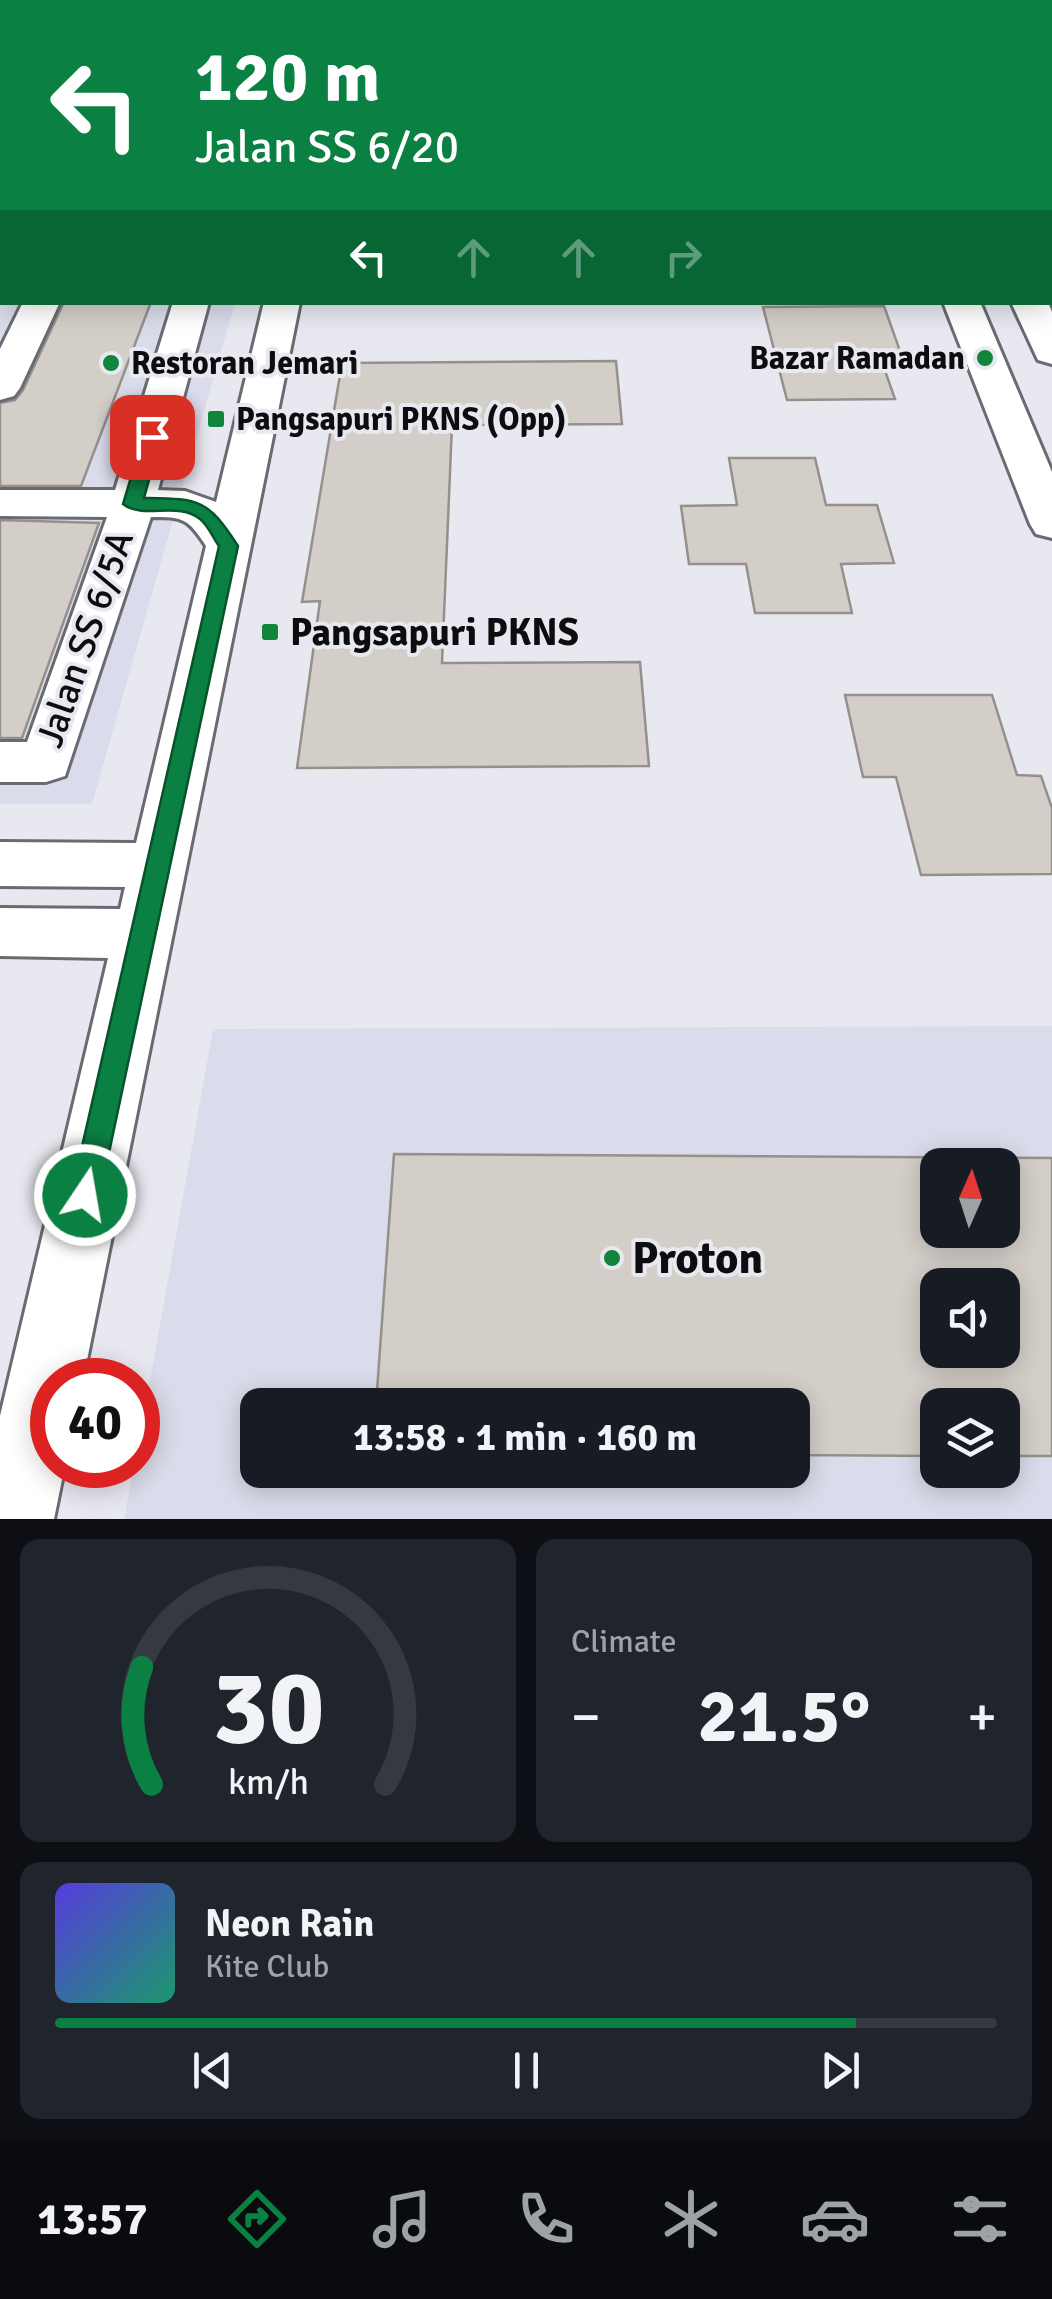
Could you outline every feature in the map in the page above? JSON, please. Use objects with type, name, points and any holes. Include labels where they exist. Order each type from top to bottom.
[{"type":"street","points":[[0,388],[41,305]]},
{"type":"street","name":"Jalan SS 6/5A","points":[[0,762],[46,762],[132,504],[190,305]]},
{"type":"street","points":[[963,305],[1052,524]]},
{"type":"street","points":[[1030,305],[1052,352]]},
{"type":"street","points":[[15,1519],[228,546],[276,307]]},
{"type":"street","points":[[0,503],[185,504],[208,515],[228,546]]},
{"type":"street","points":[[0,864],[158,865]]},
{"type":"street","points":[[0,932],[143,934]]},
{"type":"shaded area","points":[[0,305],[234,305],[92,804],[0,804]]},
{"type":"shaded area","name":"Proton","points":[[1052,1026],[1052,1519],[124,1519],[130,1488],[160,1488],[160,1358],[154,1358],[213,1029]]},
{"type":"building","points":[[63,305],[150,305],[81,486],[0,486],[0,403],[15,400]]},
{"type":"building","points":[[884,306],[900,351],[878,351],[895,399],[787,400],[763,307]]},
{"type":"building","points":[[616,361],[622,424],[452,425],[442,663],[640,662],[649,766],[297,768],[320,601],[302,602],[342,363]]},
{"type":"building","points":[[729,458],[815,458],[826,505],[877,505],[894,563],[841,564],[852,613],[755,613],[746,564],[689,564],[681,506],[737,505]]},
{"type":"building","points":[[0,520],[99,523],[22,738],[0,738]]},
{"type":"building","points":[[845,695],[992,695],[1017,775],[1041,776],[1052,808],[1052,874],[921,875],[896,777],[863,777]]},
{"type":"building","points":[[394,1154],[920,1157],[920,1248],[1020,1248],[1020,1158],[1052,1158],[1052,1456],[1020,1456],[1020,1388],[920,1388],[920,1456],[810,1455],[810,1388],[377,1388]]},
{"type":"place","name":"Bazar Ramadan","points":[[985,358]]},
{"type":"place","name":"Restoran Jemari","points":[[111,363]]},
{"type":"place","name":"Pangsapuri PKNS (Opp)","points":[[216,419]]},
{"type":"place","name":"Pangsapuri PKNS","points":[[270,632]]},
{"type":"place","name":"Proton","points":[[612,1258]]},
{"type":"route","points":[[85,1195],[228,546],[208,515],[185,504],[132,504],[152,437]]}]
